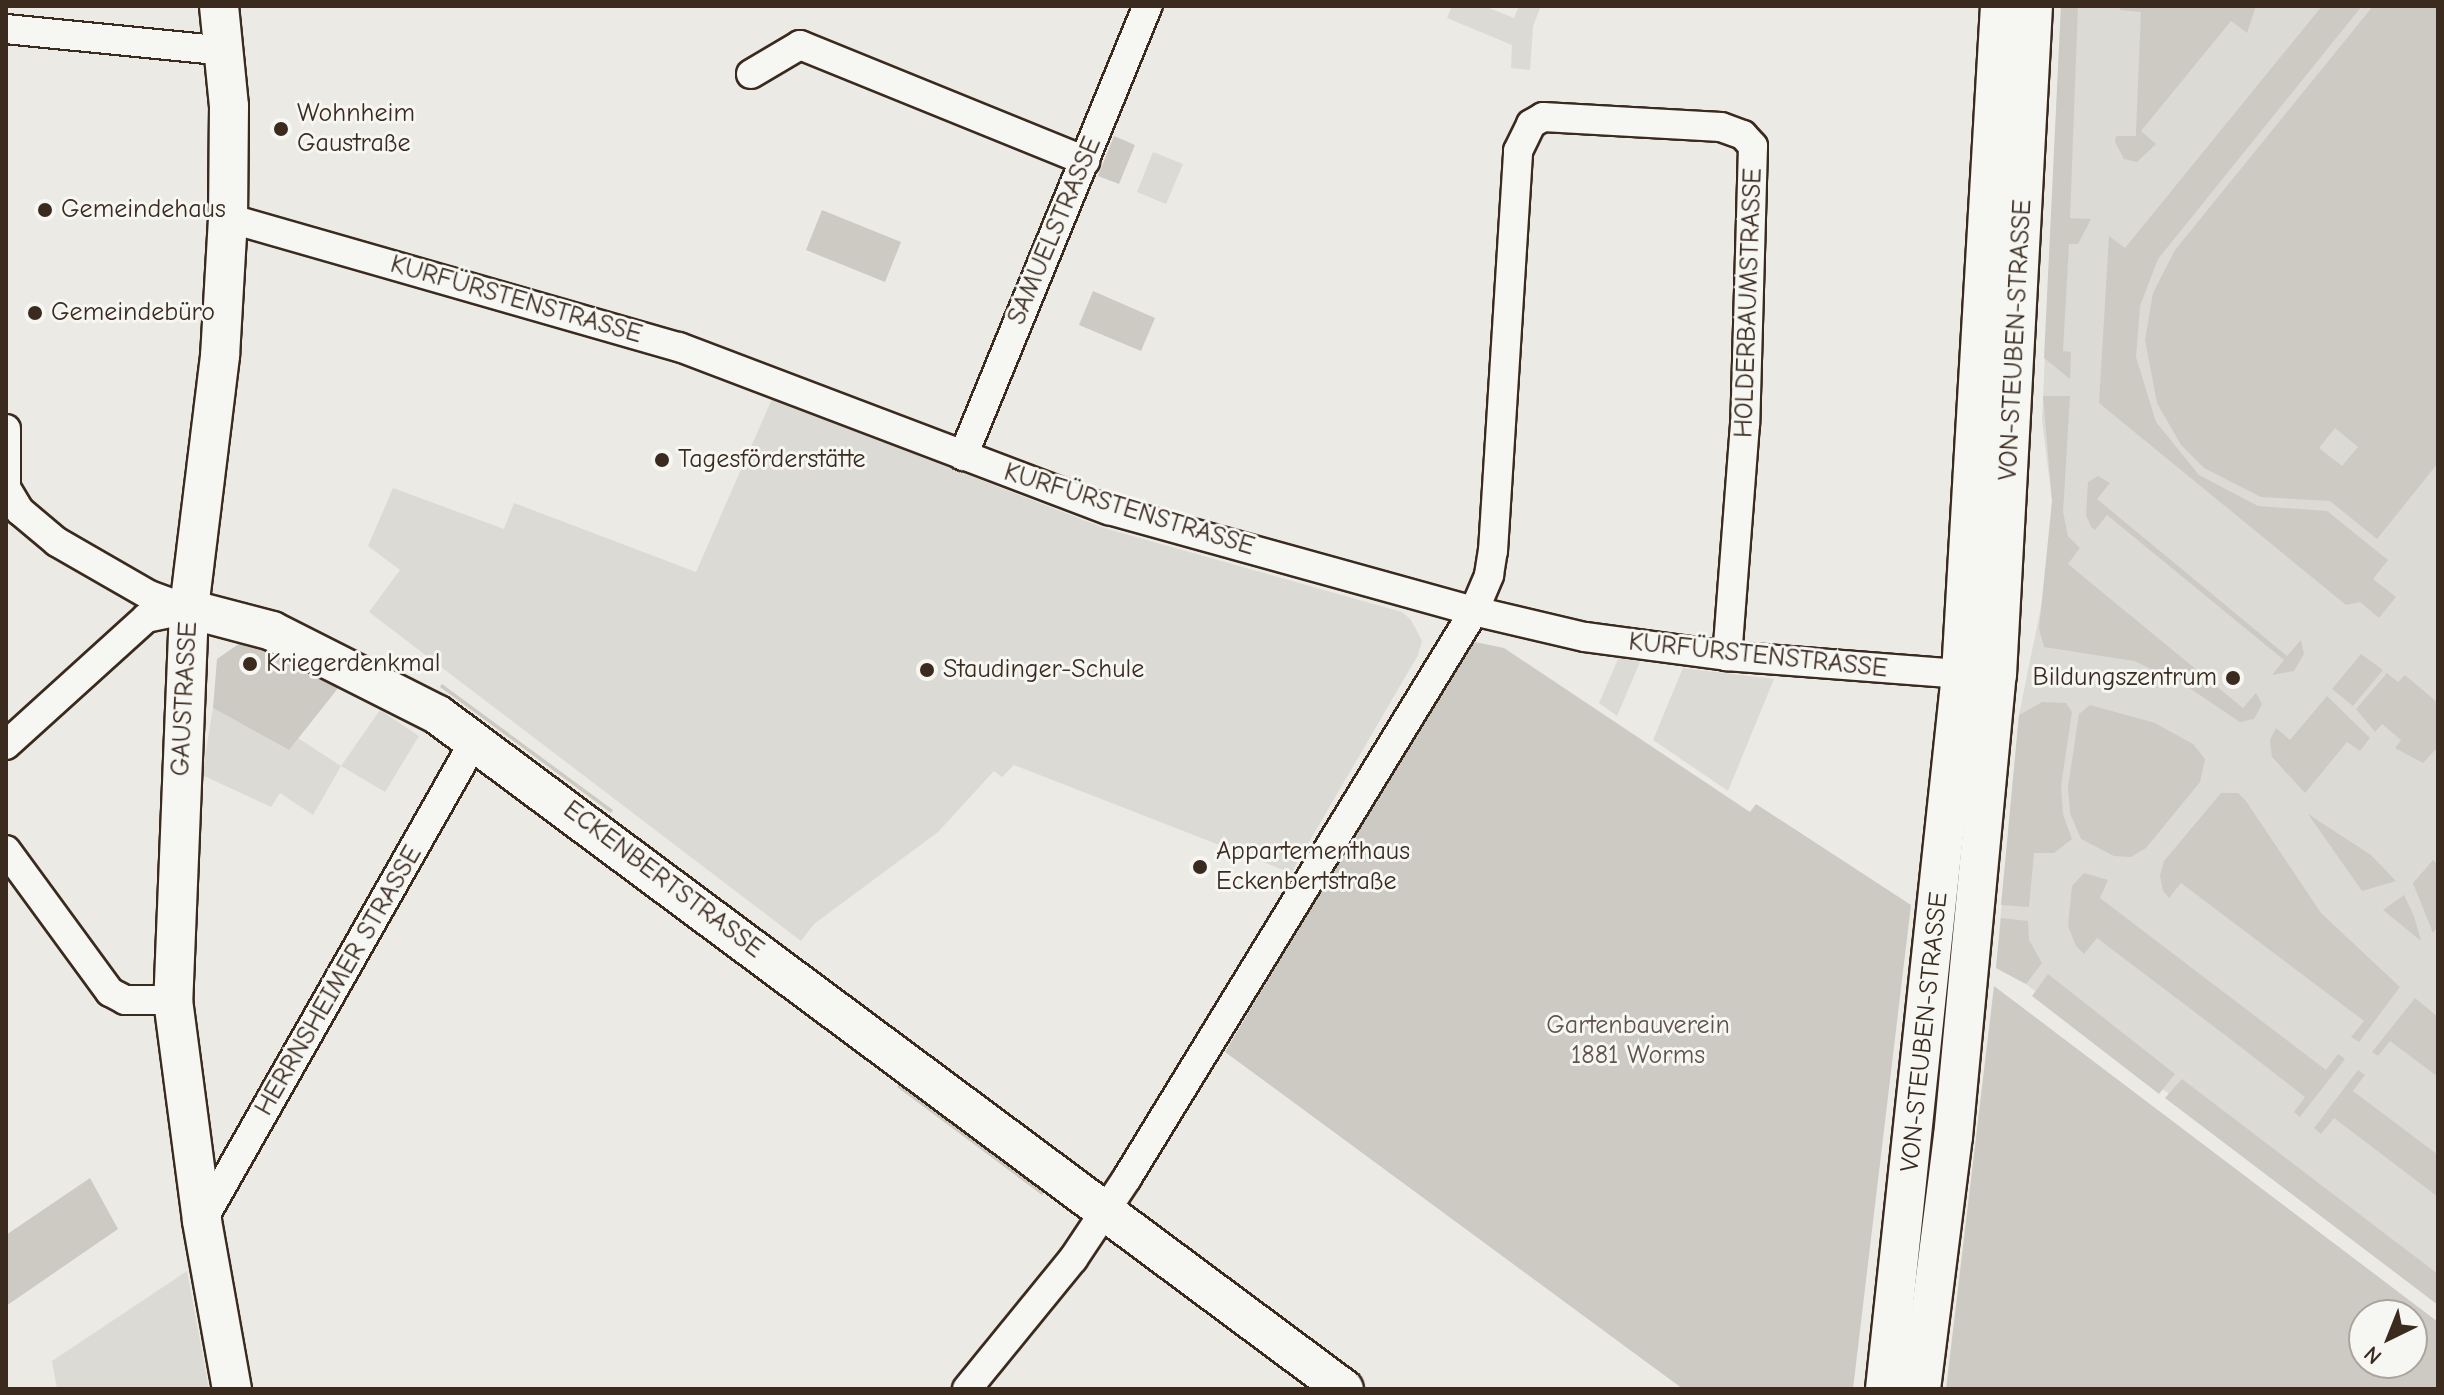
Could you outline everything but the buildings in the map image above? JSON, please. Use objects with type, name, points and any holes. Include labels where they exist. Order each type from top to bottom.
[{"type":"street","name":"GAUSTRASSE","points":[[219,6],[225,51],[228,218],[220,356],[189,609],[173,1000],[202,1221],[232,1389]]},
{"type":"street","name":"SAMUELSTRASSE","points":[[963,456],[1148,6]]},
{"type":"street","name":"VON-STEUBEN-STRASSE","points":[[1885,1389],[1979,674],[2000,6]]},
{"type":"street","name":"VON-STEUBEN-STRASSE","points":[[1921,1389],[1953,1137],[1979,674],[2033,6]]},
{"type":"street","points":[[6,29],[225,51]]},
{"type":"street","points":[[751,74],[800,45],[1085,161]]},
{"type":"street","name":"HOLDERBAUMSTRASSE","points":[[1474,611],[1489,575],[1493,551],[1506,302],[1523,135],[1543,117],[1721,127],[1749,140],[1755,175],[1745,424],[1727,656]]},
{"type":"street","name":"KURFÜRSTENSTRASSE","points":[[228,218],[679,347],[1109,510],[1474,611],[1585,637],[1727,656],[1979,674]]},
{"type":"street","points":[[6,429],[6,488],[20,511],[57,542],[149,595],[189,609]]},
{"type":"street","points":[[6,745],[146,618],[189,609]]},
{"type":"street","name":"ECKENBERTSTRASSE","points":[[189,609],[240,620],[322,654],[404,694],[475,740],[1344,1389]]},
{"type":"street","points":[[967,1389],[1073,1259],[1212,1041],[1474,611]]},
{"type":"street","name":"HERRNSHEIMER STRASSE","points":[[202,1221],[475,740]]},
{"type":"street","points":[[6,850],[110,992],[125,1000],[173,1000]]},
{"type":"shaded area","points":[[1452,6],[1484,6],[1514,18],[1519,6],[1541,6],[1533,26],[1530,70],[1511,68],[1512,45],[1447,18]]},
{"type":"shaded area","name":"Bildungszentrum","points":[[2061,6],[2438,6],[2438,1301],[2026,984],[1996,968],[2019,715],[2047,577],[2052,501],[2042,420]]},
{"type":"shaded area","points":[[1153,152],[1183,164],[1166,204],[1137,192]]},
{"type":"shaded area","name":"Staudinger-Schule","points":[[772,399],[1104,528],[1402,612],[1411,620],[1422,641],[1418,655],[1291,873],[1014,765],[1002,777],[994,771],[938,832],[814,924],[801,941],[369,612],[400,570],[368,546],[393,488],[504,529],[514,503],[696,572]]},
{"type":"shaded area","points":[[1619,657],[1640,662],[1617,716],[1599,703]]},
{"type":"shaded area","points":[[1683,668],[1774,679],[1728,791],[1653,740]]},
{"type":"shaded area","points":[[213,708],[289,750],[298,738],[341,766],[313,815],[280,793],[271,807],[202,775]]},
{"type":"shaded area","points":[[380,710],[419,736],[385,792],[341,766]]},
{"type":"shaded area","points":[[187,1271],[209,1389],[57,1389],[52,1361]]},
{"type":"green space","points":[[2061,6],[2078,6],[2070,218],[2091,219],[2078,244],[2069,244],[2063,351],[2071,352],[2070,379],[2044,358]]},
{"type":"green space","points":[[2120,6],[2256,6],[2247,33],[2231,21],[2141,131],[2156,144],[2137,162],[2124,159],[2115,142],[2116,136],[2136,136],[2141,12],[2120,10]]},
{"type":"green space","points":[[2322,6],[2362,6],[2158,259],[2140,306],[2136,357],[2156,422],[2199,475],[2258,506],[2327,511],[2388,560],[2373,579],[2396,597],[2379,618],[2360,602],[2346,605],[2099,403],[2109,236],[2125,248]]},
{"type":"green space","points":[[2373,6],[2438,6],[2438,463],[2377,539],[2330,501],[2261,497],[2204,468],[2181,445],[2157,403],[2145,340],[2153,293],[2175,250]],"holes":[[[2335,428],[2358,447],[2342,466],[2319,448]]]},
{"type":"green space","points":[[1114,136],[1135,145],[1119,184],[1098,176]]},
{"type":"green space","points":[[822,210],[901,242],[885,282],[806,250]]},
{"type":"green space","points":[[1093,291],[1155,318],[1141,351],[1079,325]]},
{"type":"green space","points":[[2043,396],[2070,396],[2063,512],[2068,536],[2080,548],[2068,564],[2243,708],[2256,693],[2262,704],[2254,719],[2240,722],[2182,683],[2134,661],[2044,647],[2039,629],[2052,501]]},
{"type":"green space","points":[[2098,476],[2110,483],[2097,499],[2287,656],[2301,640],[2304,654],[2294,671],[2272,675],[2284,660],[2107,515],[2095,530],[2091,527],[2086,515],[2088,482]]},
{"type":"green space","points":[[243,641],[258,643],[339,687],[289,750],[213,708],[217,659]]},
{"type":"green space","name":"Gartenbauverein 1881 Worms","points":[[1470,641],[1504,648],[1750,812],[1756,804],[1911,905],[1853,1389],[1683,1389],[1225,1052]]},
{"type":"green space","points":[[2361,654],[2383,670],[2353,706],[2332,689]]},
{"type":"green space","points":[[2387,673],[2398,682],[2405,675],[2438,703],[2438,747],[2423,763],[2395,748],[2401,740],[2382,724],[2375,732],[2356,709]]},
{"type":"green space","points":[[442,684],[613,810],[611,813],[440,687]]},
{"type":"green space","points":[[2327,696],[2370,738],[2360,751],[2347,742],[2305,793],[2272,757],[2270,740],[2276,728],[2290,740]]},
{"type":"green space","points":[[2042,702],[2066,703],[2072,712],[2061,786],[2063,814],[2072,839],[2054,853],[2034,853],[2029,907],[2001,905],[2019,715]]},
{"type":"green space","points":[[2090,705],[2155,723],[2193,744],[2205,759],[2200,782],[2146,848],[2131,857],[2114,856],[2081,839],[2070,813],[2068,787],[2079,714]]},
{"type":"green space","points":[[2221,793],[2238,793],[2246,801],[2321,913],[2400,987],[2359,1042],[2351,1037],[2364,1021],[2181,883],[2169,898],[2163,891],[2160,876],[2164,861]]},
{"type":"green space","points":[[2308,814],[2371,855],[2396,881],[2362,891]]},
{"type":"green space","points":[[2433,860],[2438,865],[2438,926],[2433,933],[2413,883]]},
{"type":"green space","points":[[2084,873],[2108,880],[2100,898],[2326,1070],[2338,1054],[2345,1059],[2300,1117],[2294,1112],[2305,1097],[2225,1035],[2097,938],[2084,954],[2076,946],[2068,926],[2072,886]]},
{"type":"green space","points":[[2404,895],[2414,916],[2421,941],[2383,910]]},
{"type":"green space","points":[[2001,918],[2028,921],[2029,940],[2042,963],[2026,984],[1996,968]]},
{"type":"green space","points":[[2048,974],[2175,1074],[2159,1094],[2032,996]]},
{"type":"green space","points":[[1994,986],[2408,1299],[2348,1299],[2348,1379],[2428,1379],[2428,1314],[2438,1322],[2438,1389],[1946,1389]]},
{"type":"green space","points":[[2415,998],[2438,1017],[2438,1077],[2390,1041],[2378,1056],[2372,1052]]},
{"type":"green space","points":[[2358,1070],[2365,1075],[2353,1091],[2438,1155],[2438,1197],[2334,1118],[2321,1134],[2314,1128]]},
{"type":"green space","points":[[2182,1079],[2438,1274],[2438,1305],[2165,1098]]},
{"type":"green space","points":[[900,1084],[1044,1192],[1042,1195],[897,1087]]},
{"type":"green space","points":[[90,1178],[118,1229],[6,1306],[6,1235]]},
{"type":"place","name":"Wohnheim Gaustraße","points":[[281,129]]},
{"type":"place","name":"Gemeindehaus","points":[[45,210]]},
{"type":"place","name":"Gemeindebüro","points":[[35,313]]},
{"type":"place","name":"Tagesförderstätte","points":[[662,460]]},
{"type":"place","name":"Kriegerdenkmal","points":[[250,664]]},
{"type":"place","name":"Staudinger-Schule","points":[[927,670]]},
{"type":"place","name":"Bildungszentrum","points":[[2233,678]]},
{"type":"place","name":"Appartementhaus Eckenbertstraße","points":[[1200,867]]}]
